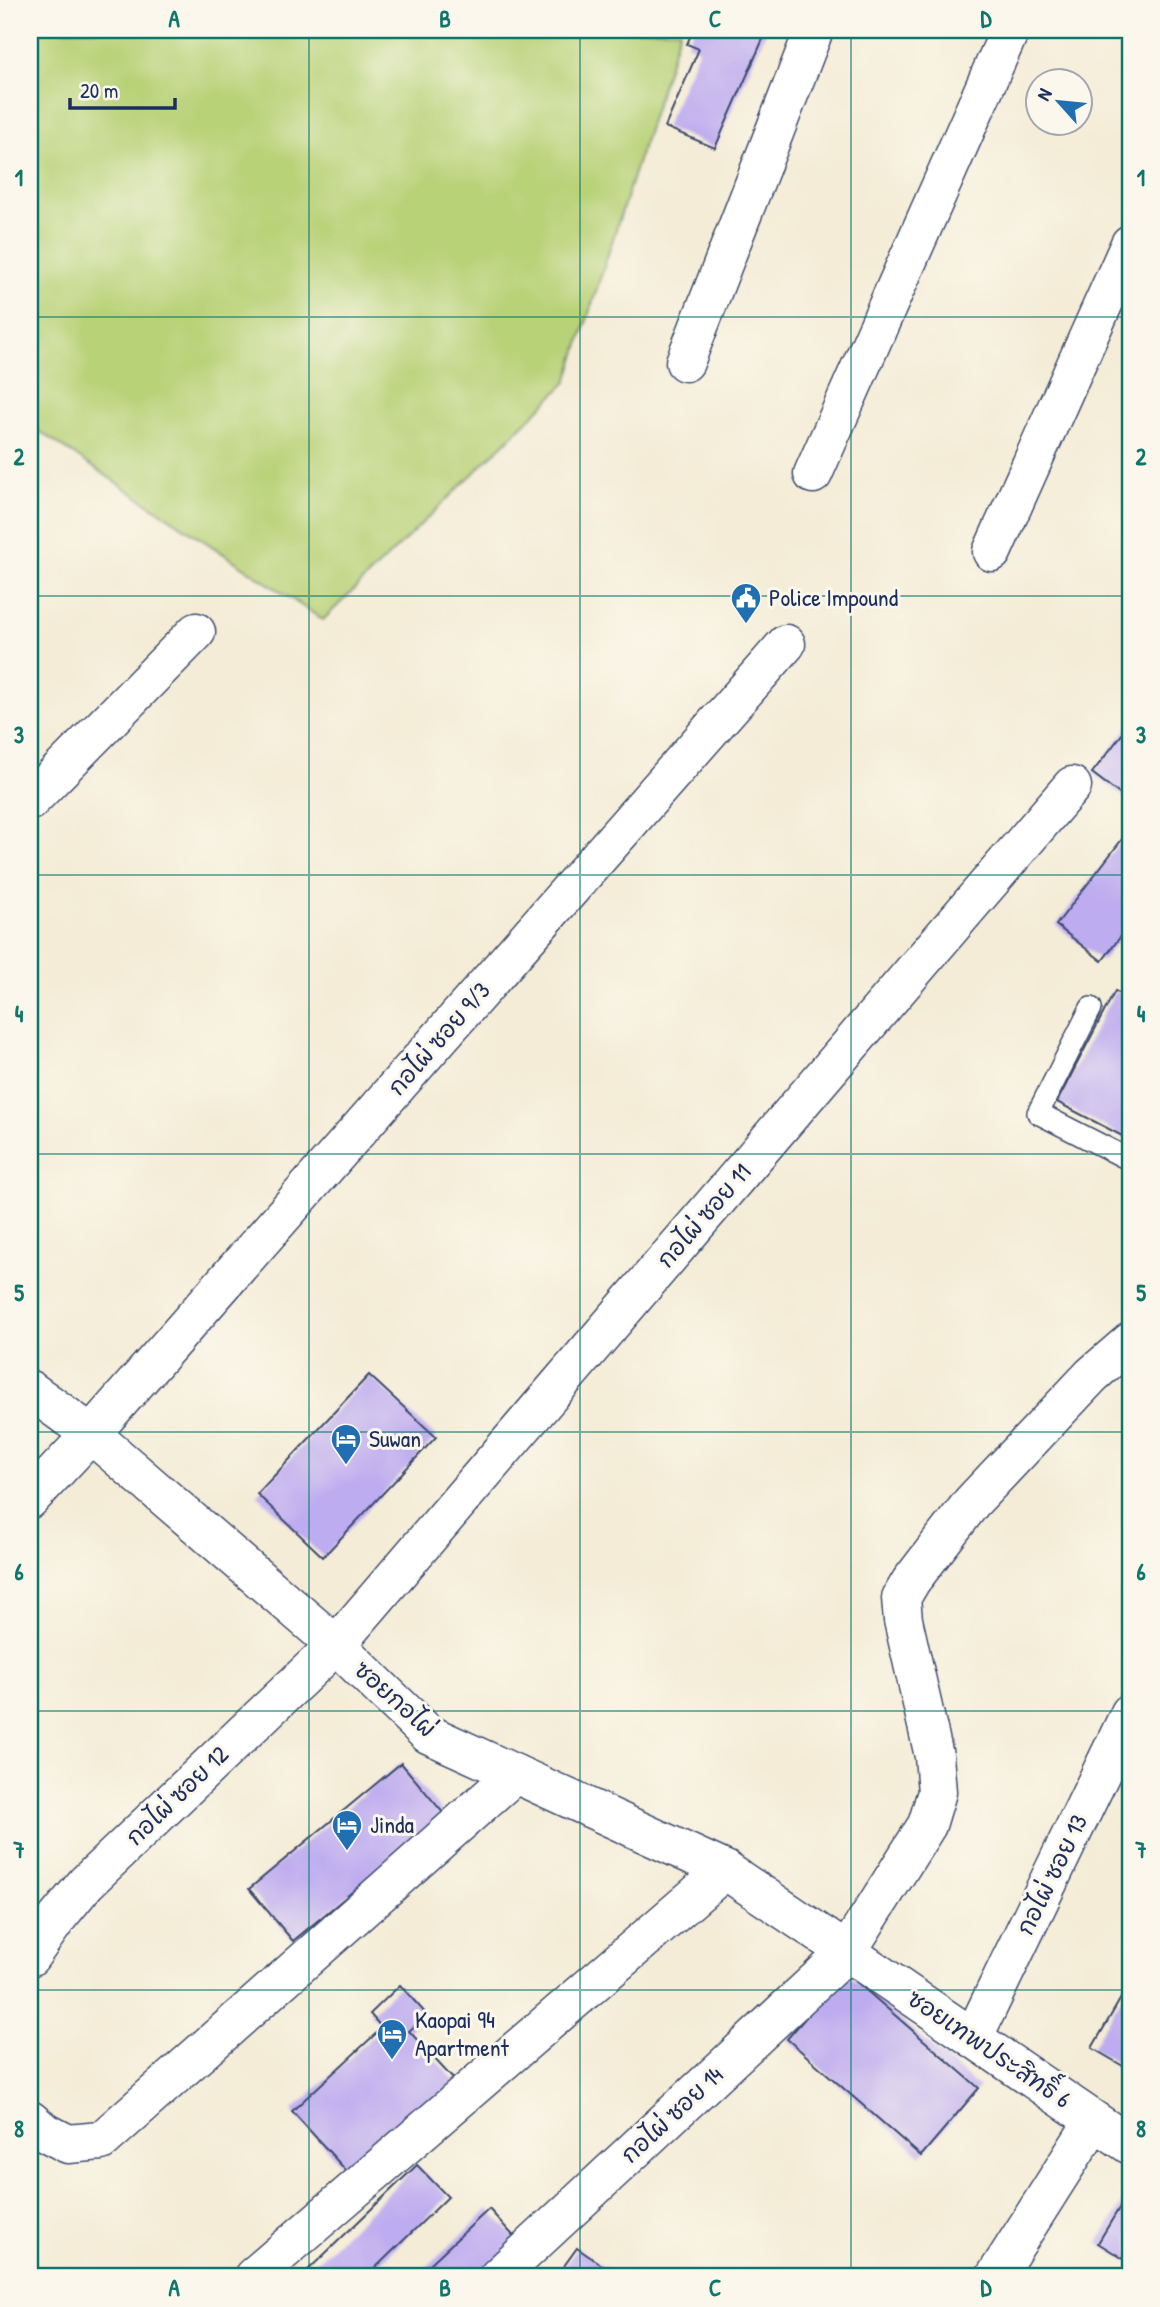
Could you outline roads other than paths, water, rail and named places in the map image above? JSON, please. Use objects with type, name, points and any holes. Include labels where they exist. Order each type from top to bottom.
[{"type":"street","points":[[685,362],[814,30]]},
{"type":"street","points":[[813,474],[1010,30]]},
{"type":"street","points":[[992,552],[1130,244]]},
{"type":"street","points":[[30,801],[196,632]]},
{"type":"street","name":"กอไผ่ ซอย 9/3","points":[[30,1499],[91,1434],[786,644]]},
{"type":"street","name":"กอไผ่ ซอย 11","points":[[336,1645],[1072,786]]},
{"type":"street","name":"กอไผ่ ซอย 14","points":[[498,2277],[847,1952],[927,1825],[937,1792],[934,1756],[903,1620],[901,1598],[972,1502],[1092,1375],[1130,1342]]},
{"type":"street","name":"ซอยกอไผ่","points":[[30,1390],[91,1434],[336,1645],[428,1734],[725,1870],[847,1952]]},
{"type":"street","name":"กอไผ่ ซอย 12","points":[[30,1957],[86,1882],[336,1645]]},
{"type":"street","name":"กอไผ่ ซอย 13","points":[[973,2038],[1130,1713]]},
{"type":"street","points":[[30,2120],[43,2131],[68,2144],[101,2141],[515,1774]]},
{"type":"street","points":[[253,2277],[725,1870]]},
{"type":"street","name":"ซอยเทพประสิทธิ์ 6","points":[[847,1952],[1130,2146]]},
{"type":"street","points":[[995,2277],[1094,2121]]},
{"type":"lane","points":[[1091,1008],[1038,1113],[1130,1160]]},
{"type":"place","name":"Police Impound","points":[[746,625]]},
{"type":"place","name":"Suwan","points":[[346,1466]]},
{"type":"place","name":"Jinda","points":[[347,1852]]},
{"type":"place","name":"Kaopai 94 Apartment","points":[[392,2061]]}]
